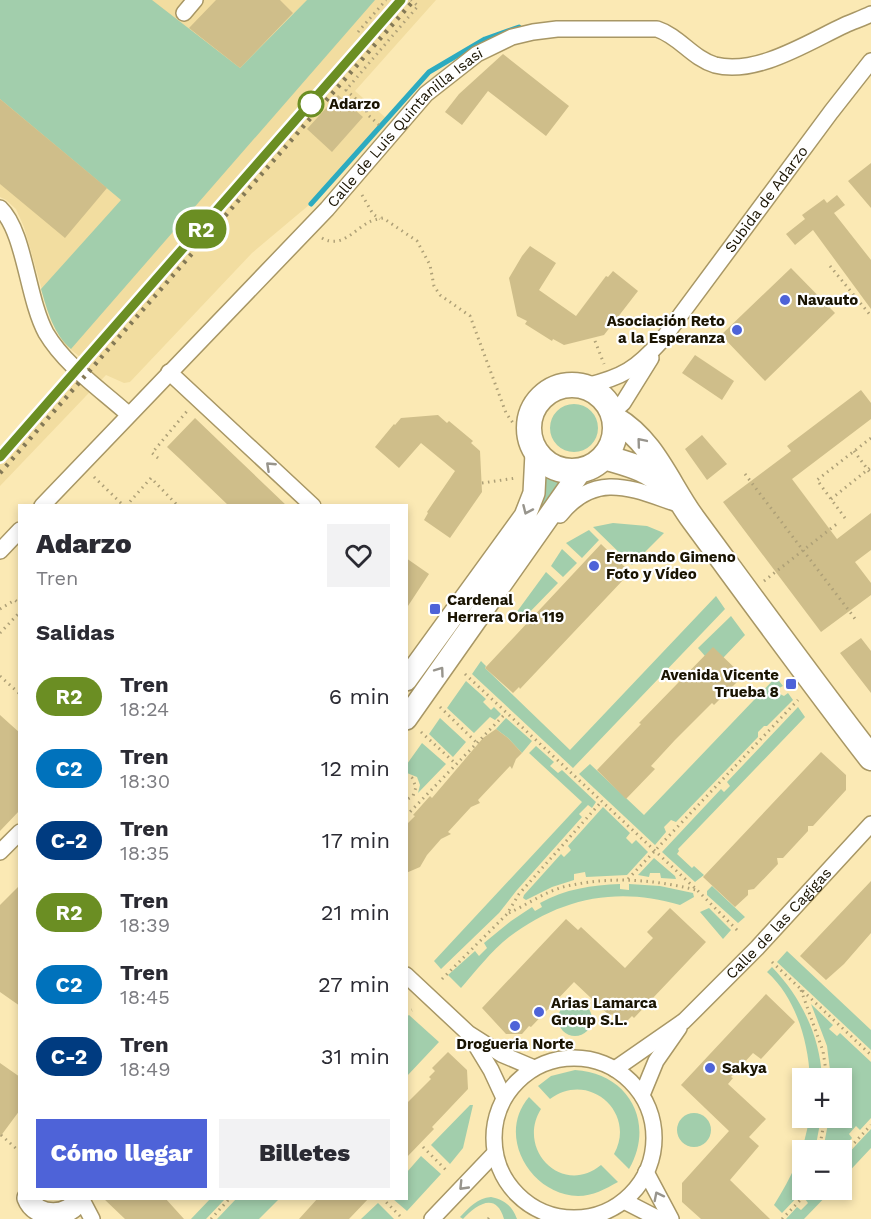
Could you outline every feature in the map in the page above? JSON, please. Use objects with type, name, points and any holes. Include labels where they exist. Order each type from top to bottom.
[{"type":"main road","points":[[408,677],[525,516],[534,493],[536,453],[529,437],[528,424],[532,410],[540,399],[558,387],[576,384],[600,394],[614,416],[637,436],[663,469],[684,506]]},
{"type":"main road","points":[[536,453],[555,468],[567,472],[580,472],[597,464],[612,444],[614,416]]},
{"type":"main road","points":[[604,457],[642,468],[656,476],[684,506],[871,758]]},
{"type":"main road","points":[[414,725],[518,562],[580,472]]},
{"type":"main road","points":[[25,1207],[39,1214],[58,1218],[70,1213],[80,1200]]},
{"type":"street","points":[[184,13],[195,0]]},
{"type":"street","name":"Calle de Luis Quintanilla Isasi","points":[[44,504],[327,209],[426,94],[477,54],[494,44],[533,32],[657,29],[671,35],[706,61],[727,66],[742,65],[771,59],[803,47],[871,14]]},
{"type":"street","name":"Subida de Adarzo","points":[[614,416],[662,340],[824,120],[871,61]]},
{"type":"street","points":[[0,208],[14,225],[34,304],[46,333],[64,357],[128,414]]},
{"type":"street","name":"Subida de Adarzo","points":[[586,387],[625,374],[640,364],[662,340]]},
{"type":"street","points":[[169,372],[311,504]]},
{"type":"street","points":[[518,562],[569,503],[594,490],[614,486],[644,491],[684,506]]},
{"type":"street","points":[[0,551],[18,532]]},
{"type":"street","name":"Calle de las Cagigas","points":[[642,1095],[656,1061],[684,1021],[757,948],[871,824]]},
{"type":"street","points":[[0,852],[18,834]]},
{"type":"street","points":[[408,977],[468,1033],[501,1054],[534,1068]]},
{"type":"street","name":"Calle de las Cagigas","points":[[615,1069],[684,1021]]},
{"type":"street","points":[[468,1033],[491,1070],[504,1098]]},
{"type":"street","points":[[583,1058],[615,1069],[629,1079],[642,1095],[651,1113],[654,1133],[653,1153],[636,1189],[624,1201],[610,1209],[579,1218],[562,1218],[539,1210],[518,1197],[503,1177],[495,1154],[494,1126],[504,1098],[520,1078],[549,1061],[583,1058]]},
{"type":"street","points":[[432,1219],[495,1154]]},
{"type":"street","points":[[646,1172],[671,1219]]},
{"type":"street","points":[[82,1200],[92,1219]]},
{"type":"street","points":[[624,1201],[659,1219]]},
{"type":"path","points":[[358,32],[386,0]]},
{"type":"path","points":[[367,114],[366,108],[346,90],[418,6],[411,0]]},
{"type":"path","points":[[362,195],[373,214],[392,223],[417,242],[430,265],[434,286],[440,295],[470,316],[506,413],[513,423]]},
{"type":"path","points":[[322,238],[327,241],[339,241],[350,237],[371,221],[381,219]]},
{"type":"path","points":[[830,266],[871,316]]},
{"type":"path","points":[[595,341],[604,366]]},
{"type":"path","points":[[158,458],[152,453],[191,406]]},
{"type":"path","points":[[845,518],[817,480],[871,438]]},
{"type":"path","points":[[854,451],[869,468],[871,474]]},
{"type":"path","points":[[831,499],[869,468]]},
{"type":"path","points":[[745,474],[856,620]]},
{"type":"path","points":[[94,477],[123,504]]},
{"type":"path","points":[[482,483],[520,477]]},
{"type":"path","points":[[127,504],[151,478],[176,504]]},
{"type":"path","points":[[762,583],[838,523]]},
{"type":"path","points":[[0,609],[15,600],[18,602]]},
{"type":"path","points":[[0,633],[18,614]]},
{"type":"path","points":[[465,674],[698,890],[737,930]]},
{"type":"path","points":[[0,676],[18,692]]},
{"type":"path","points":[[628,879],[798,700]]},
{"type":"path","points":[[440,707],[477,743]]},
{"type":"path","points":[[408,814],[506,713]]},
{"type":"path","points":[[414,725],[456,764]]},
{"type":"path","points":[[408,777],[415,782],[416,786],[413,796],[408,799]]},
{"type":"path","points":[[413,796],[420,802]]},
{"type":"path","points":[[442,979],[507,914],[519,894],[602,801]]},
{"type":"path","points":[[507,914],[562,888],[628,879],[698,890]]},
{"type":"path","points":[[772,962],[871,1055]]},
{"type":"path","points":[[800,989],[823,1051],[826,1068]]},
{"type":"path","points":[[408,1011],[412,1010]]},
{"type":"path","points":[[852,1145],[871,1125]]},
{"type":"path","points":[[1,1135],[18,1150]]},
{"type":"path","points":[[423,1148],[448,1172]]},
{"type":"path","points":[[211,1219],[229,1200]]},
{"type":"path","points":[[384,1200],[403,1219]]},
{"type":"path","points":[[782,1219],[800,1200]]},
{"type":"path","points":[[488,1219],[492,1215]]},
{"type":"shaded area","points":[[0,0],[436,0],[355,91],[386,118],[315,200],[252,253],[130,382],[124,383],[106,375],[0,486],[0,447],[80,357],[64,344],[50,318],[24,227],[16,209],[0,197]]},
{"type":"green space","points":[[0,0],[152,0],[240,68],[307,0],[375,0],[71,349],[56,329],[41,289],[121,200],[0,99]]},
{"type":"green space","points":[[574,404],[591,411],[598,428],[591,445],[574,452],[557,445],[550,428],[557,411]]},
{"type":"green space","points":[[546,475],[567,481],[536,516],[545,491]]},
{"type":"green space","points":[[613,523],[647,526],[664,533],[632,565],[593,527]]},
{"type":"green space","points":[[589,530],[599,540],[582,558],[566,543]]},
{"type":"green space","points":[[562,549],[577,563],[563,577],[551,566]]},
{"type":"green space","points":[[546,572],[558,583],[524,618],[516,613]]},
{"type":"green space","points":[[716,596],[725,609],[573,768],[472,674],[481,661],[486,666],[485,668],[570,750]]},
{"type":"green space","points":[[731,616],[745,635],[723,658],[705,656],[698,648]]},
{"type":"green space","points":[[776,677],[783,686],[779,688],[780,694],[784,696],[788,693],[793,700],[758,732],[758,737],[676,822],[671,820],[664,827],[666,832],[655,845],[579,774],[590,764],[644,815]]},
{"type":"green space","points":[[466,681],[486,699],[483,702],[491,710],[494,707],[501,714],[495,720],[490,717],[474,733],[447,708]]},
{"type":"green space","points":[[798,707],[805,717],[678,849],[677,854],[692,868],[694,866],[704,875],[695,882],[662,852],[721,789],[724,792],[730,786],[727,782]]},
{"type":"green space","points":[[440,718],[466,742],[453,757],[429,734]]},
{"type":"green space","points":[[506,718],[532,741],[522,753],[496,729]]},
{"type":"green space","points":[[422,743],[446,764],[418,793],[420,785],[417,777],[408,773],[408,763]]},
{"type":"green space","points":[[536,746],[554,762],[550,766],[558,773],[562,770],[596,802],[592,808],[588,805],[579,814],[582,817],[499,913],[441,969],[434,961],[582,802],[529,753]]},
{"type":"green space","points":[[603,807],[630,833],[626,838],[632,844],[636,840],[648,852],[627,875],[586,877],[585,872],[574,874],[574,880],[552,887],[526,900],[523,898],[561,854],[564,857],[571,850],[568,846]]},
{"type":"green space","points":[[654,858],[676,879],[661,878],[660,873],[650,873],[649,877],[638,875]]},
{"type":"green space","points":[[620,884],[620,889],[629,890],[629,884],[660,886],[693,893],[694,897],[680,905],[657,899],[612,896],[569,905],[528,924],[509,937],[461,988],[448,975],[475,951],[479,956],[487,948],[484,943],[511,921],[532,907],[535,911],[542,907],[540,903],[549,898],[589,887]]},
{"type":"green space","points":[[712,886],[745,917],[738,923],[707,895],[707,891]]},
{"type":"green space","points":[[709,908],[731,930],[723,939],[700,912]]},
{"type":"green space","points":[[787,951],[871,1030],[871,1050],[777,962]]},
{"type":"green space","points":[[772,967],[800,1004],[813,1032],[821,1068],[809,1068],[807,1049],[793,1007],[786,994],[767,972]]},
{"type":"green space","points":[[575,1002],[587,1007],[592,1019],[587,1031],[575,1036],[563,1031],[558,1019],[563,1007]]},
{"type":"green space","points":[[811,1004],[833,1025],[829,1029],[837,1036],[840,1033],[871,1062],[871,1118],[860,1130],[856,1126],[849,1134],[852,1138],[850,1140],[825,1140],[827,1128],[852,1128],[852,1068],[830,1068],[827,1046]]},
{"type":"green space","points":[[408,1016],[439,1042],[408,1075]]},
{"type":"green space","points":[[575,1070],[594,1073],[610,1080],[632,1103],[638,1118],[639,1134],[637,1151],[629,1169],[614,1154],[619,1139],[619,1124],[614,1111],[605,1100],[593,1093],[580,1090],[565,1091],[550,1099],[538,1086],[551,1076]]},
{"type":"green space","points":[[529,1097],[541,1109],[535,1124],[534,1139],[539,1153],[547,1164],[558,1172],[572,1175],[586,1173],[601,1165],[618,1182],[604,1190],[578,1196],[561,1193],[545,1185],[533,1174],[523,1160],[517,1145],[516,1128],[520,1112]]},
{"type":"green space","points":[[470,1105],[473,1105],[463,1148],[450,1164],[431,1145]]},
{"type":"green space","points":[[694,1113],[706,1118],[711,1130],[706,1142],[694,1147],[682,1142],[677,1130],[682,1118]]},
{"type":"green space","points":[[807,1128],[819,1128],[817,1140],[804,1140]]},
{"type":"green space","points":[[871,1129],[871,1148],[852,1168],[852,1149]]},
{"type":"green space","points":[[421,1156],[441,1174],[407,1211],[394,1200],[408,1200],[408,1171]]},
{"type":"green space","points":[[792,1172],[792,1200],[794,1200],[782,1213],[774,1205]]},
{"type":"green space","points":[[491,1197],[507,1204],[517,1219],[504,1219],[496,1205],[491,1203],[480,1205],[463,1219],[460,1217],[478,1201]]},
{"type":"green space","points":[[209,1200],[224,1200],[206,1219],[191,1219]]},
{"type":"green space","points":[[235,1200],[278,1200],[259,1219],[217,1219]]},
{"type":"green space","points":[[806,1200],[822,1200],[804,1219],[786,1219],[797,1207],[801,1210],[808,1203]]},
{"type":"green space","points":[[378,1203],[394,1219],[361,1219]]},
{"type":"building","points":[[216,0],[280,0],[293,13],[240,68],[189,28]]},
{"type":"building","points":[[503,54],[569,106],[546,136],[488,91],[462,125],[445,112],[459,94]]},
{"type":"building","points":[[338,95],[363,117],[332,152],[307,129]]},
{"type":"building","points":[[0,99],[107,188],[65,238],[0,184]]},
{"type":"building","points":[[871,163],[871,208],[848,181]]},
{"type":"building","points":[[837,195],[845,205],[834,213],[871,260],[871,309],[813,230],[795,245],[786,234],[805,219],[802,215],[824,199],[827,203]]},
{"type":"building","points":[[530,246],[556,263],[539,290],[576,316],[606,276],[608,277],[613,271],[638,291],[604,335],[564,345],[553,339],[552,341],[525,324],[527,321],[517,316],[509,278]]},
{"type":"building","points":[[791,268],[835,313],[765,381],[721,335]]},
{"type":"building","points":[[695,355],[734,381],[722,400],[682,373]]},
{"type":"building","points":[[861,390],[871,403],[871,419],[792,479],[837,539],[871,513],[871,550],[855,562],[871,583],[871,595],[821,632],[723,502],[791,451],[787,446]]},
{"type":"building","points":[[438,415],[473,441],[471,443],[480,451],[482,492],[450,538],[424,520],[455,471],[421,443],[399,468],[375,447],[401,418]]},
{"type":"building","points":[[195,418],[285,504],[227,504],[167,447]]},
{"type":"building","points":[[702,435],[727,464],[707,480],[685,449]]},
{"type":"building","points":[[601,544],[628,570],[622,577],[624,579],[520,689],[519,687],[513,693],[485,668]]},
{"type":"building","points":[[408,559],[429,574],[408,606]]},
{"type":"building","points":[[861,638],[871,651],[871,693],[840,653]]},
{"type":"building","points":[[713,647],[743,676],[675,740],[651,766],[655,769],[626,799],[597,770]]},
{"type":"building","points":[[0,715],[18,731],[18,812],[0,831]]},
{"type":"building","points":[[496,729],[522,753],[516,759],[512,769],[510,766],[478,800],[480,803],[471,807],[448,832],[451,834],[441,839],[427,855],[420,867],[408,872],[408,823],[483,738]]},
{"type":"building","points":[[821,752],[846,775],[846,790],[813,826],[808,826],[808,831],[783,858],[777,858],[778,864],[754,889],[748,890],[748,895],[735,907],[703,877]]},
{"type":"building","points":[[871,881],[871,933],[844,964],[826,980],[800,956]]},
{"type":"building","points":[[18,887],[18,1005],[0,992],[0,905]]},
{"type":"building","points":[[670,908],[706,942],[634,1018],[632,1016],[623,1025],[612,1014],[610,1016],[574,982],[522,1034],[506,1034],[482,1008],[566,919],[578,930],[581,927],[625,968],[653,938],[647,932]]},
{"type":"building","points":[[766,994],[795,1022],[761,1059],[753,1053],[731,1077],[733,1078],[728,1084],[766,1119],[749,1137],[759,1146],[730,1180],[770,1219],[701,1219],[682,1202],[682,1183],[729,1131],[681,1085]]},
{"type":"building","points":[[448,1052],[467,1070],[468,1089],[408,1156],[408,1102],[431,1079],[429,1077],[435,1071],[432,1068]]},
{"type":"building","points":[[0,1063],[18,1076],[18,1113],[0,1137]]},
{"type":"building","points":[[105,1200],[167,1200],[184,1219],[125,1219]]},
{"type":"building","points":[[316,1200],[367,1200],[349,1219],[299,1219]]},
{"type":"waterway","points":[[311,204],[429,72],[485,39],[519,27]]},
{"type":"railway","points":[[350,59],[401,0]]},
{"type":"railway","points":[[0,473],[414,0]]},
{"type":"railway","points":[[0,457],[263,158]]},
{"type":"train","name":"R2","points":[[0,457],[401,0]]},
{"type":"place","name":"Adarzo","points":[[311,104]]},
{"type":"place","name":"Navauto","points":[[785,300]]},
{"type":"place","name":"Asociación Reto a la Esperanza","points":[[737,330]]},
{"type":"place","name":"Fernando Gimeno Foto y Vídeo","points":[[594,566]]},
{"type":"place","name":"Cardenal Herrera Oria 119","points":[[435,609]]},
{"type":"place","name":"Avenida Vicente Trueba 8","points":[[791,684]]},
{"type":"place","name":"Arias Lamarca Group S.L.","points":[[539,1012]]},
{"type":"place","name":"Drogueria Norte","points":[[515,1026]]},
{"type":"place","name":"Sakya","points":[[710,1068]]}]
